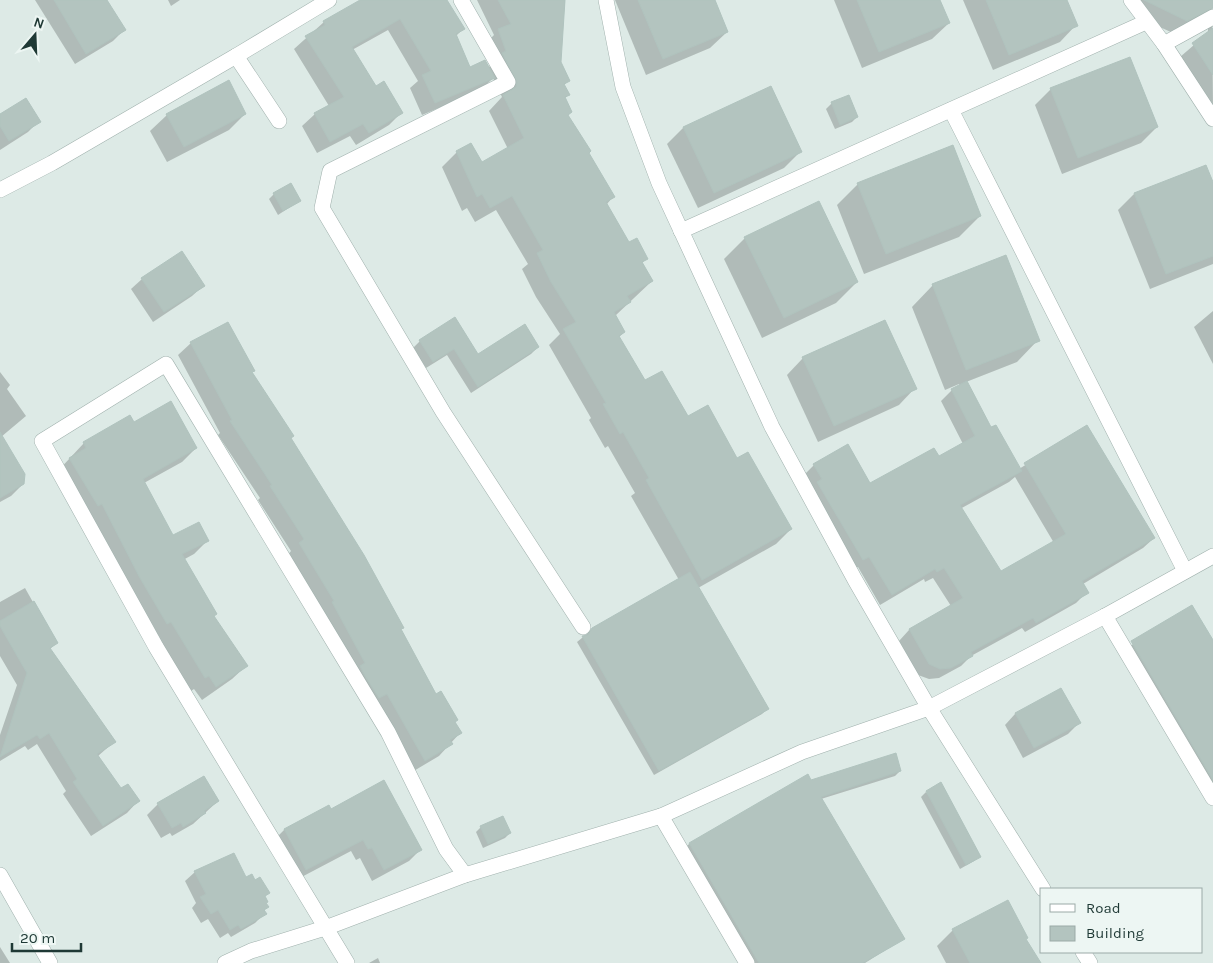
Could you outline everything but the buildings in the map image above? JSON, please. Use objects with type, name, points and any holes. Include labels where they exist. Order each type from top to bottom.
[{"type":"street","points":[[0,190],[52,163],[329,0]]},
{"type":"street","points":[[461,0],[508,82],[330,171],[322,208],[443,412],[582,627]]},
{"type":"street","points":[[606,0],[623,87],[659,183],[772,427],[855,580],[929,708],[1042,888]]},
{"type":"street","points":[[1131,0],[1164,44],[1213,119]]},
{"type":"street","points":[[1164,44],[1213,17]]},
{"type":"street","points":[[681,231],[1146,22]]},
{"type":"street","points":[[236,56],[279,121]]},
{"type":"street","points":[[951,110],[1185,571]]},
{"type":"street","points":[[347,963],[328,927],[156,647],[42,441],[166,364],[388,732],[446,849],[465,875]]},
{"type":"street","points":[[225,963],[251,951],[328,927],[465,875],[661,816],[802,752],[929,708],[1105,616],[1213,556]]},
{"type":"street","points":[[1105,616],[1213,798]]},
{"type":"street","points":[[661,816],[747,963]]},
{"type":"street","points":[[0,875],[50,963]]}]
